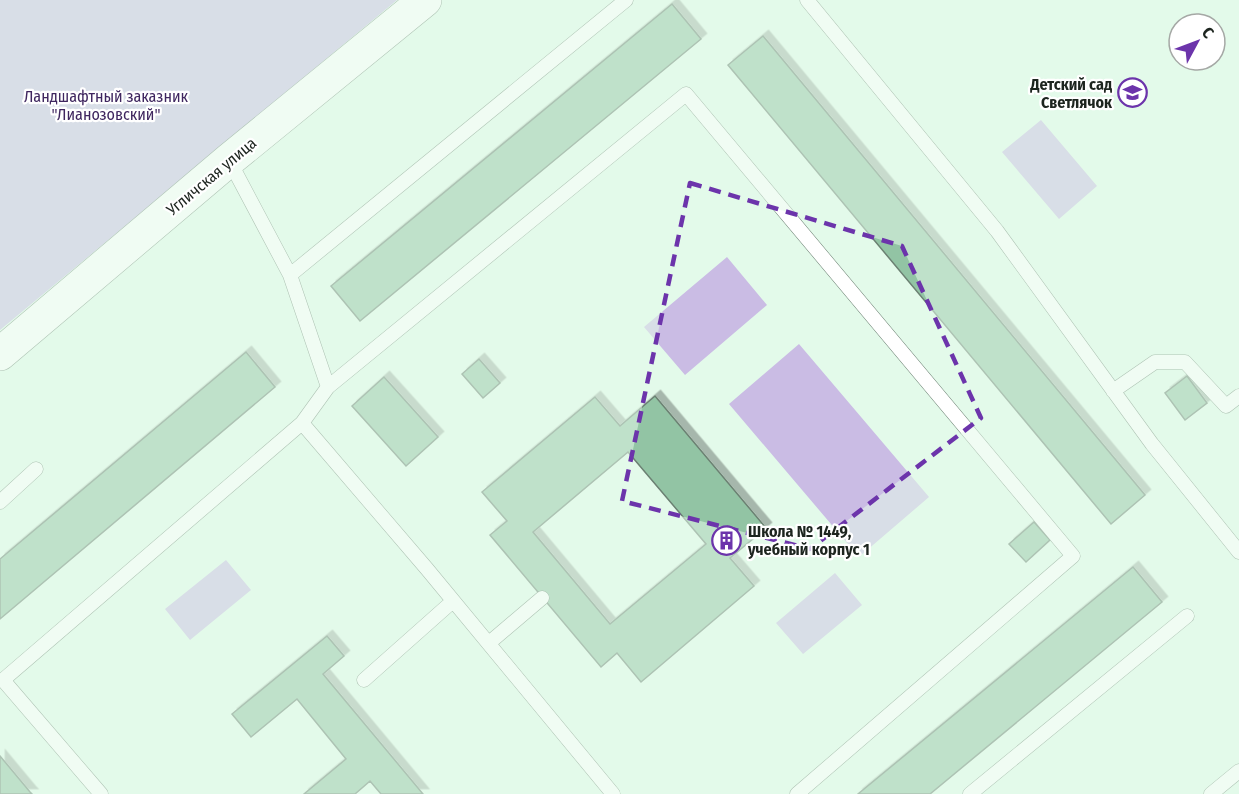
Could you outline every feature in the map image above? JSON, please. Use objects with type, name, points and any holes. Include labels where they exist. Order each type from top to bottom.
[{"type":"street","name":"Угличская улица","points":[[0,354],[229,160],[425,0]]},
{"type":"lane","points":[[290,275],[626,0]]},
{"type":"lane","points":[[807,0],[997,231],[1152,444],[1239,552]]},
{"type":"lane","points":[[101,794],[3,680],[302,423],[328,387],[686,94],[1073,556],[797,794]]},
{"type":"lane","points":[[229,160],[290,275],[328,387]]},
{"type":"lane","points":[[1113,391],[1155,362],[1185,362],[1226,406],[1239,396]]},
{"type":"lane","points":[[302,423],[613,794]]},
{"type":"lane","points":[[0,502],[36,469]]},
{"type":"lane","points":[[489,644],[542,598]]},
{"type":"lane","points":[[364,680],[453,601]]},
{"type":"lane","points":[[970,794],[1187,616]]},
{"type":"lane","points":[[1211,794],[1239,771]]},
{"type":"highlighted area","points":[[690,183],[902,246],[981,418],[810,549],[622,501]]},
{"type":"green space","name":"Ландшафтный заказник \"Лианозовский\"","points":[[0,0],[397,0],[0,330]]},
{"type":"green space","points":[[1041,120],[1097,186],[1059,219],[1002,152]]},
{"type":"green space","points":[[727,257],[767,305],[685,375],[644,327]]},
{"type":"green space","points":[[799,344],[929,497],[859,557],[729,404]]},
{"type":"green space","points":[[226,560],[251,590],[190,640],[165,609]]},
{"type":"green space","points":[[835,573],[862,605],[803,654],[776,623]]},
{"type":"building","points":[[672,4],[701,39],[360,321],[331,286]]},
{"type":"building","points":[[763,36],[1145,495],[1111,524],[728,65]]},
{"type":"building","points":[[246,352],[275,387],[0,619],[0,559]]},
{"type":"building","points":[[479,359],[500,383],[483,398],[462,374]]},
{"type":"building","points":[[1187,376],[1207,403],[1185,420],[1165,393]]},
{"type":"building","points":[[384,377],[438,437],[406,466],[352,406]]},
{"type":"building","name":"Школа № 1449, учебный корпус 1","points":[[655,396],[766,528],[730,558],[754,586],[641,682],[617,653],[601,667],[490,535],[507,521],[482,492],[595,397],[620,426]],"holes":[[[628,452],[706,544],[610,624],[533,532]]]},
{"type":"building","points":[[1034,522],[1050,540],[1026,562],[1009,544]]},
{"type":"building","points":[[1133,567],[1162,602],[930,794],[858,794]]},
{"type":"building","points":[[327,636],[344,656],[323,674],[423,794],[381,794],[370,781],[355,794],[304,794],[346,759],[297,699],[251,737],[232,714]]},
{"type":"building","points":[[0,756],[30,792],[32,794],[0,794]]},
{"type":"place","name":"Детский сад Светлячок","points":[[1133,93]]},
{"type":"place","name":"Школа № 1449, учебный корпус 1","points":[[727,540]]}]
